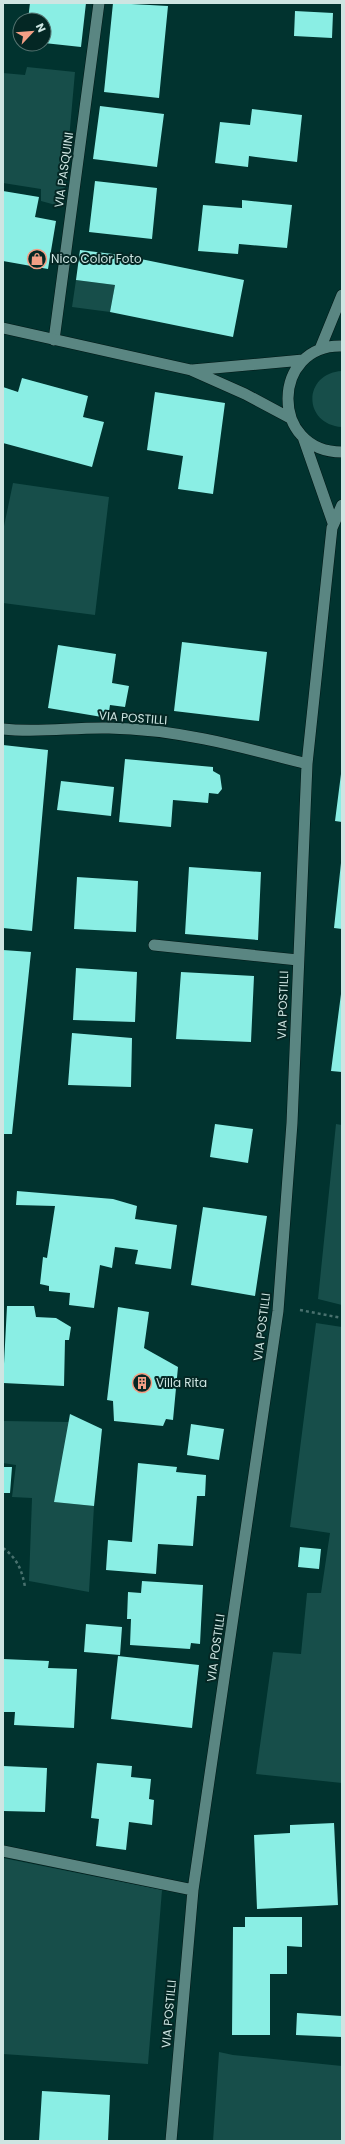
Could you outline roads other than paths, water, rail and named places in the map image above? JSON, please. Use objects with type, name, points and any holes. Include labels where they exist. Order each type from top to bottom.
[{"type":"street","name":"VIA PASQUINI","points":[[54,340],[99,3]]},
{"type":"street","points":[[320,350],[342,295]]},
{"type":"street","points":[[3,328],[191,370],[245,394],[290,418]]},
{"type":"street","points":[[342,346],[320,350],[303,360],[294,373],[288,387],[287,403],[290,418],[303,437],[316,446],[332,452],[342,452]]},
{"type":"street","points":[[191,370],[303,360]]},
{"type":"street","name":"VIA POSTILLI","points":[[303,437],[333,523]]},
{"type":"street","name":"VIA POSTILLI","points":[[171,2141],[194,1890],[278,1305],[291,1139],[307,764],[333,523],[342,505]]},
{"type":"street","name":"VIA POSTILLI","points":[[3,729],[25,732],[109,728],[155,731],[198,736],[307,764]]},
{"type":"street","points":[[154,945],[298,960]]},
{"type":"street","points":[[3,1851],[194,1890]]},
{"type":"place","name":"Nico Color Foto","points":[[37,259]]},
{"type":"place","name":"Villa Rita","points":[[142,1383]]}]
